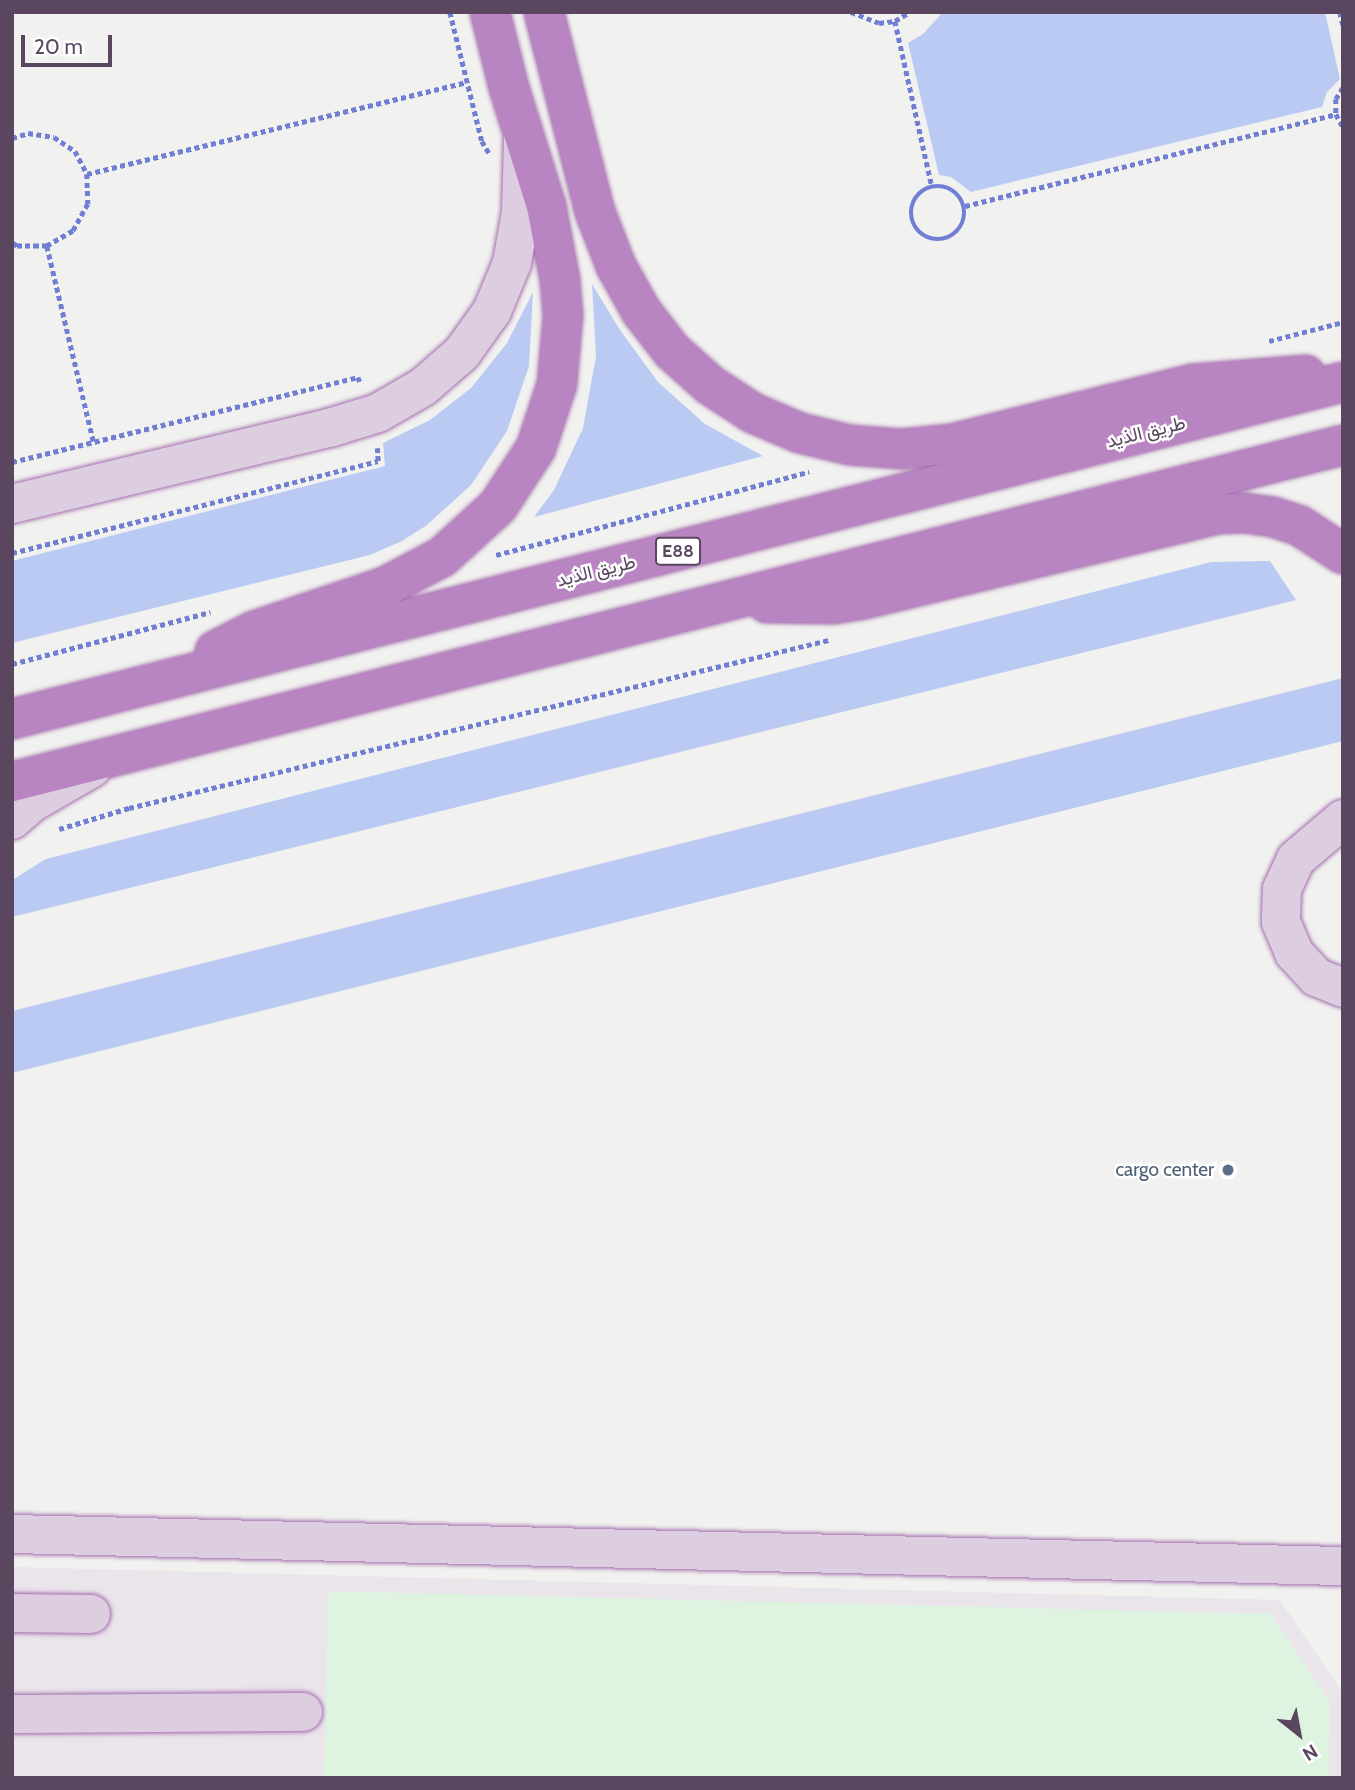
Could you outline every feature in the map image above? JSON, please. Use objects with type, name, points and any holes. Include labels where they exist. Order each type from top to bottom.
[{"type":"highway","points":[[172,679],[254,631],[385,587],[426,567],[475,530],[519,478],[536,448],[551,405],[561,350],[563,315],[554,240],[490,12]]},
{"type":"highway","points":[[544,12],[595,212],[616,267],[641,311],[672,351],[710,386],[753,413],[800,433],[850,445],[901,449],[952,444],[1194,383],[1301,374],[1343,380]]},
{"type":"highway","name":"طريق الذيد","points":[[12,719],[1343,380]]},
{"type":"highway","points":[[12,782],[1343,445]]},
{"type":"highway","points":[[738,598],[800,606],[864,599],[1217,514],[1245,513],[1273,517],[1300,526],[1343,554]]},
{"type":"street","points":[[12,504],[329,428],[378,413],[424,387],[462,353],[492,311],[512,263],[521,212],[524,135]]},
{"type":"street","points":[[12,701],[54,709]]},
{"type":"street","points":[[12,820],[33,802],[80,772],[132,751]]},
{"type":"street","points":[[1343,819],[1296,859],[1282,889],[1281,922],[1294,953],[1317,977],[1343,988]]},
{"type":"street","points":[[12,1534],[1343,1566]]},
{"type":"street","points":[[12,1613],[91,1614]]},
{"type":"street","points":[[12,1714],[303,1712]]},
{"type":"path","points":[[450,12],[482,141],[494,158]]},
{"type":"path","points":[[851,12],[879,23],[895,21],[910,12]]},
{"type":"path","points":[[1340,12],[1343,25]]},
{"type":"path","points":[[895,21],[932,186]]},
{"type":"path","points":[[87,174],[467,82]]},
{"type":"path","points":[[1343,88],[1336,99],[1336,114],[1343,127]]},
{"type":"path","points":[[965,206],[1336,114]]},
{"type":"path","points":[[12,138],[28,133],[54,137],[75,151],[87,174],[88,204],[73,231],[47,246],[18,246],[12,243]]},
{"type":"path","points":[[932,186],[953,189],[965,206],[965,219],[959,231],[948,238],[936,240],[923,236],[915,227],[911,215],[913,202],[920,192],[932,186]]},
{"type":"path","points":[[47,246],[104,482]]},
{"type":"path","points":[[1264,342],[1343,322]]},
{"type":"path","points":[[12,463],[358,377],[361,386]]},
{"type":"path","points":[[48,832],[129,808],[830,640]]},
{"type":"shaded area","points":[[943,12],[1325,12],[1340,79],[1327,92],[1322,107],[971,192],[951,177],[939,175],[908,43],[923,34]]},
{"type":"shaded area","points":[[592,284],[620,330],[658,382],[705,424],[763,456],[534,517],[554,490],[583,428],[596,356]]},
{"type":"shaded area","points":[[533,292],[529,366],[507,431],[471,485],[427,525],[402,541],[370,555],[12,643],[12,561],[385,466],[383,443],[430,420],[471,388],[507,343]]},
{"type":"shaded area","points":[[1270,561],[1296,600],[12,917],[12,880],[46,859],[1211,562]]},
{"type":"shaded area","points":[[1343,678],[1343,741],[12,1073],[12,1011]]},
{"type":"shaded area","points":[[12,1567],[1280,1600],[1343,1693],[1342,1778],[12,1778]]},
{"type":"sand","points":[[328,1591],[1271,1614],[1330,1702],[1328,1778],[324,1778]]},
{"type":"place","name":"cargo center","points":[[1228,1170]]}]
